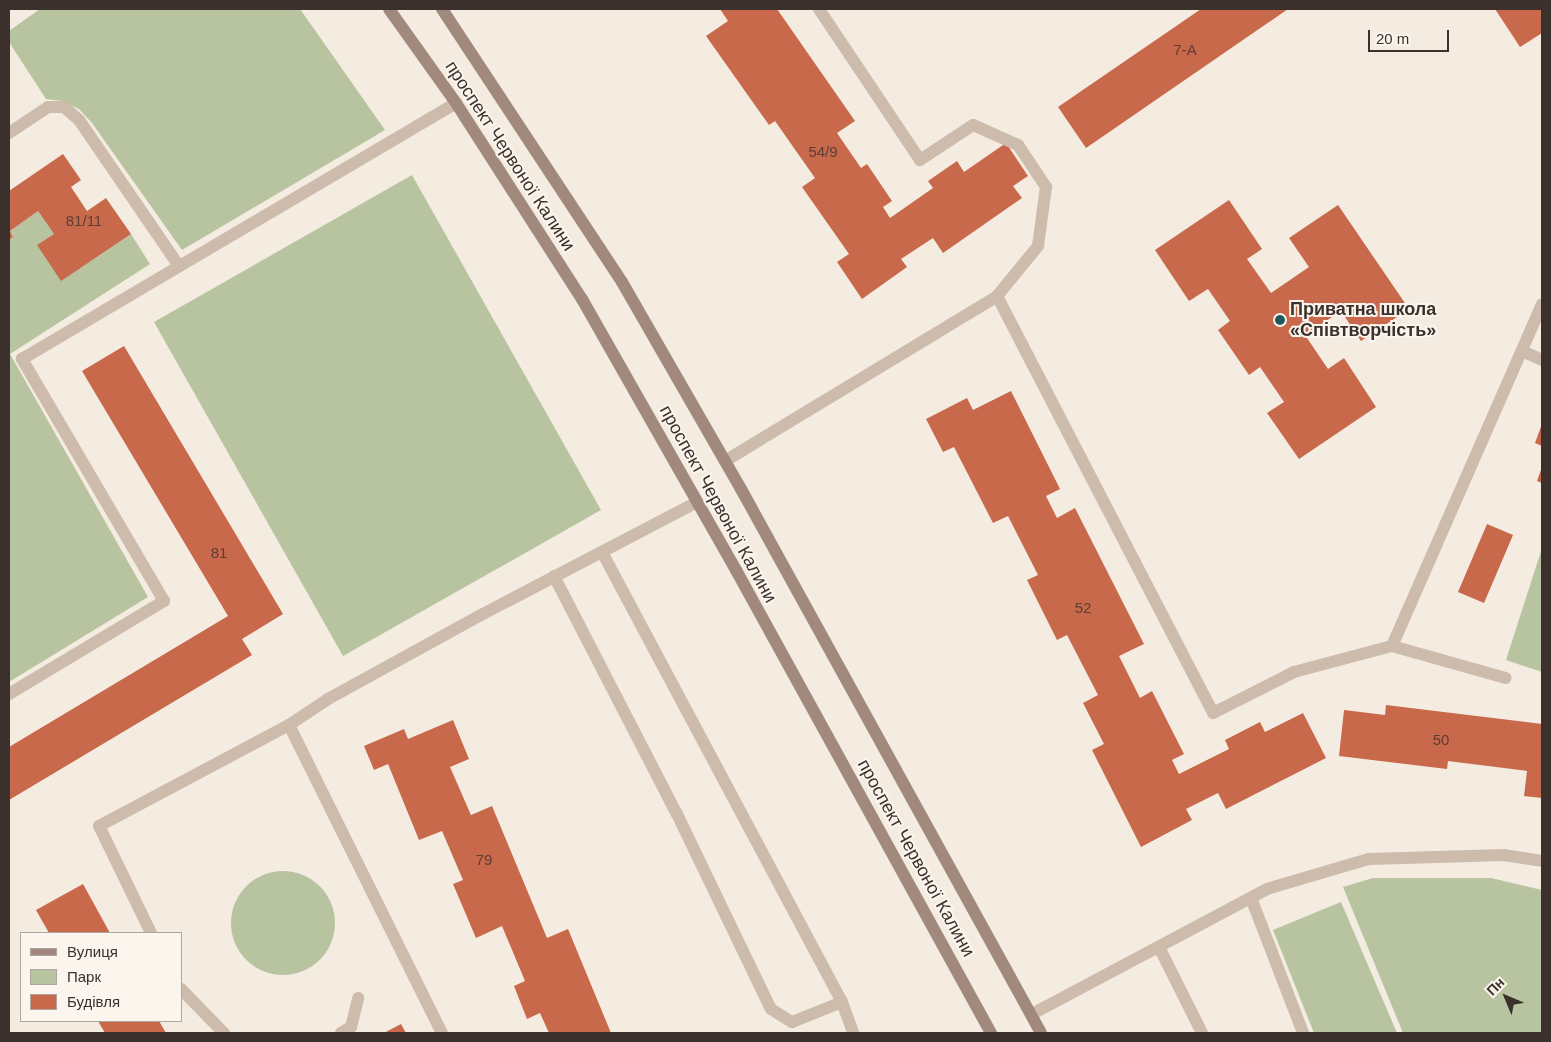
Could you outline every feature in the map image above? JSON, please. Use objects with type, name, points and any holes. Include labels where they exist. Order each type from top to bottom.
[{"type":"main road","name":"проспект Червоної Калини","points":[[389,9],[456,103],[582,299],[697,502],[991,1033]]},
{"type":"main road","name":"проспект Червоної Калини","points":[[442,9],[622,282],[725,461],[1041,1033]]},
{"type":"street","points":[[725,461],[997,296],[1038,246],[1046,187],[1018,145],[974,125],[920,160],[819,9]]},
{"type":"street","points":[[9,694],[164,601],[22,359],[456,103]]},
{"type":"street","points":[[9,133],[48,108],[64,107],[79,120],[179,266]]},
{"type":"street","points":[[997,296],[1213,713],[1294,672],[1392,646],[1506,678]]},
{"type":"street","points":[[1392,646],[1542,304]]},
{"type":"street","points":[[1522,350],[1542,360]]},
{"type":"street","points":[[151,932],[99,826],[289,724],[328,699],[554,576],[697,502]]},
{"type":"street","points":[[602,552],[842,1002],[853,1033]]},
{"type":"street","points":[[554,576],[677,814],[771,1009],[792,1022],[842,1002]]},
{"type":"street","points":[[289,724],[442,1033]]},
{"type":"street","points":[[1032,1014],[1267,889],[1369,859],[1504,855],[1542,861]]},
{"type":"street","points":[[1251,898],[1302,1033]]},
{"type":"street","points":[[1159,947],[1202,1033]]},
{"type":"street","points":[[182,990],[224,1033]]},
{"type":"street","points":[[341,1033],[351,1027],[358,998]]},
{"type":"green space","points":[[40,9],[300,9],[385,130],[182,250],[92,123],[79,109],[62,101],[46,99],[9,42],[9,31]]},
{"type":"green space","points":[[412,175],[601,510],[343,656],[154,322]]},
{"type":"green space","points":[[38,211],[54,234],[38,245],[61,280],[131,234],[150,264],[10,354],[148,597],[9,682],[9,240],[13,237],[10,231]]},
{"type":"green space","points":[[1542,548],[1542,672],[1506,660]]},
{"type":"green space","points":[[283,871],[303,875],[320,886],[331,903],[335,923],[331,943],[320,960],[303,971],[283,975],[263,971],[246,960],[235,943],[231,923],[235,903],[246,886],[263,875]]},
{"type":"green space","points":[[1373,878],[1491,878],[1542,890],[1542,1033],[1403,1033],[1343,887]]},
{"type":"green space","points":[[1341,902],[1397,1033],[1314,1033],[1273,930]]},
{"type":"building","points":[[720,9],[777,9],[855,121],[837,133],[861,168],[867,164],[892,201],[883,207],[890,218],[933,188],[928,181],[957,161],[964,172],[1006,143],[1028,176],[1013,186],[1022,198],[943,253],[933,238],[901,259],[907,267],[862,299],[837,262],[849,254],[802,187],[815,178],[775,121],[769,125],[706,36],[728,21]]},
{"type":"building","points":[[1201,9],[1288,9],[1086,148],[1058,107]]},
{"type":"building","points":[[1495,9],[1542,9],[1542,33],[1520,47]]},
{"type":"building","points":[[63,154],[81,180],[71,187],[87,211],[106,198],[131,234],[61,281],[37,245],[54,234],[38,211],[10,231],[13,237],[9,240],[9,191]]},
{"type":"building","points":[[1229,200],[1262,249],[1247,259],[1271,293],[1309,267],[1289,238],[1338,205],[1409,309],[1361,341],[1341,311],[1305,335],[1328,369],[1344,358],[1376,407],[1299,459],[1267,413],[1284,402],[1260,367],[1249,375],[1218,330],[1230,321],[1208,289],[1189,301],[1155,250]]},
{"type":"building","points":[[124,346],[283,614],[242,639],[252,655],[9,800],[9,747],[228,616],[82,371]]},
{"type":"building","points":[[1011,391],[1060,489],[1046,496],[1057,518],[1075,508],[1144,644],[1119,656],[1140,698],[1152,691],[1184,754],[1172,760],[1179,774],[1229,749],[1225,740],[1260,722],[1265,732],[1303,713],[1326,758],[1226,809],[1218,793],[1186,809],[1192,820],[1141,847],[1092,750],[1104,744],[1083,703],[1098,695],[1067,635],[1057,640],[1027,580],[1038,575],[1008,516],[993,523],[954,447],[943,452],[926,419],[967,398],[973,410]]},
{"type":"building","points":[[1542,424],[1542,446],[1535,443]]},
{"type":"building","points":[[1542,467],[1542,483],[1537,481]]},
{"type":"building","points":[[1487,524],[1513,535],[1484,603],[1458,592]]},
{"type":"building","points":[[1386,705],[1542,724],[1542,798],[1524,796],[1527,771],[1448,761],[1447,769],[1339,756],[1344,710],[1385,715]]},
{"type":"building","points":[[453,720],[469,759],[450,767],[471,815],[492,806],[547,938],[568,929],[611,1033],[549,1033],[540,1013],[527,1019],[514,986],[525,981],[502,926],[476,938],[453,884],[463,880],[442,831],[419,840],[388,764],[374,770],[364,746],[404,729],[408,739]]},
{"type":"building","points":[[83,884],[109,932],[48,932],[36,910]]},
{"type":"building","points":[[99,1022],[160,1022],[166,1033],[105,1033]]},
{"type":"building","points":[[401,1024],[406,1033],[384,1033]]},
{"type":"place","name":"Приватна школа «Співтворчість»","points":[[1280,320]]}]
